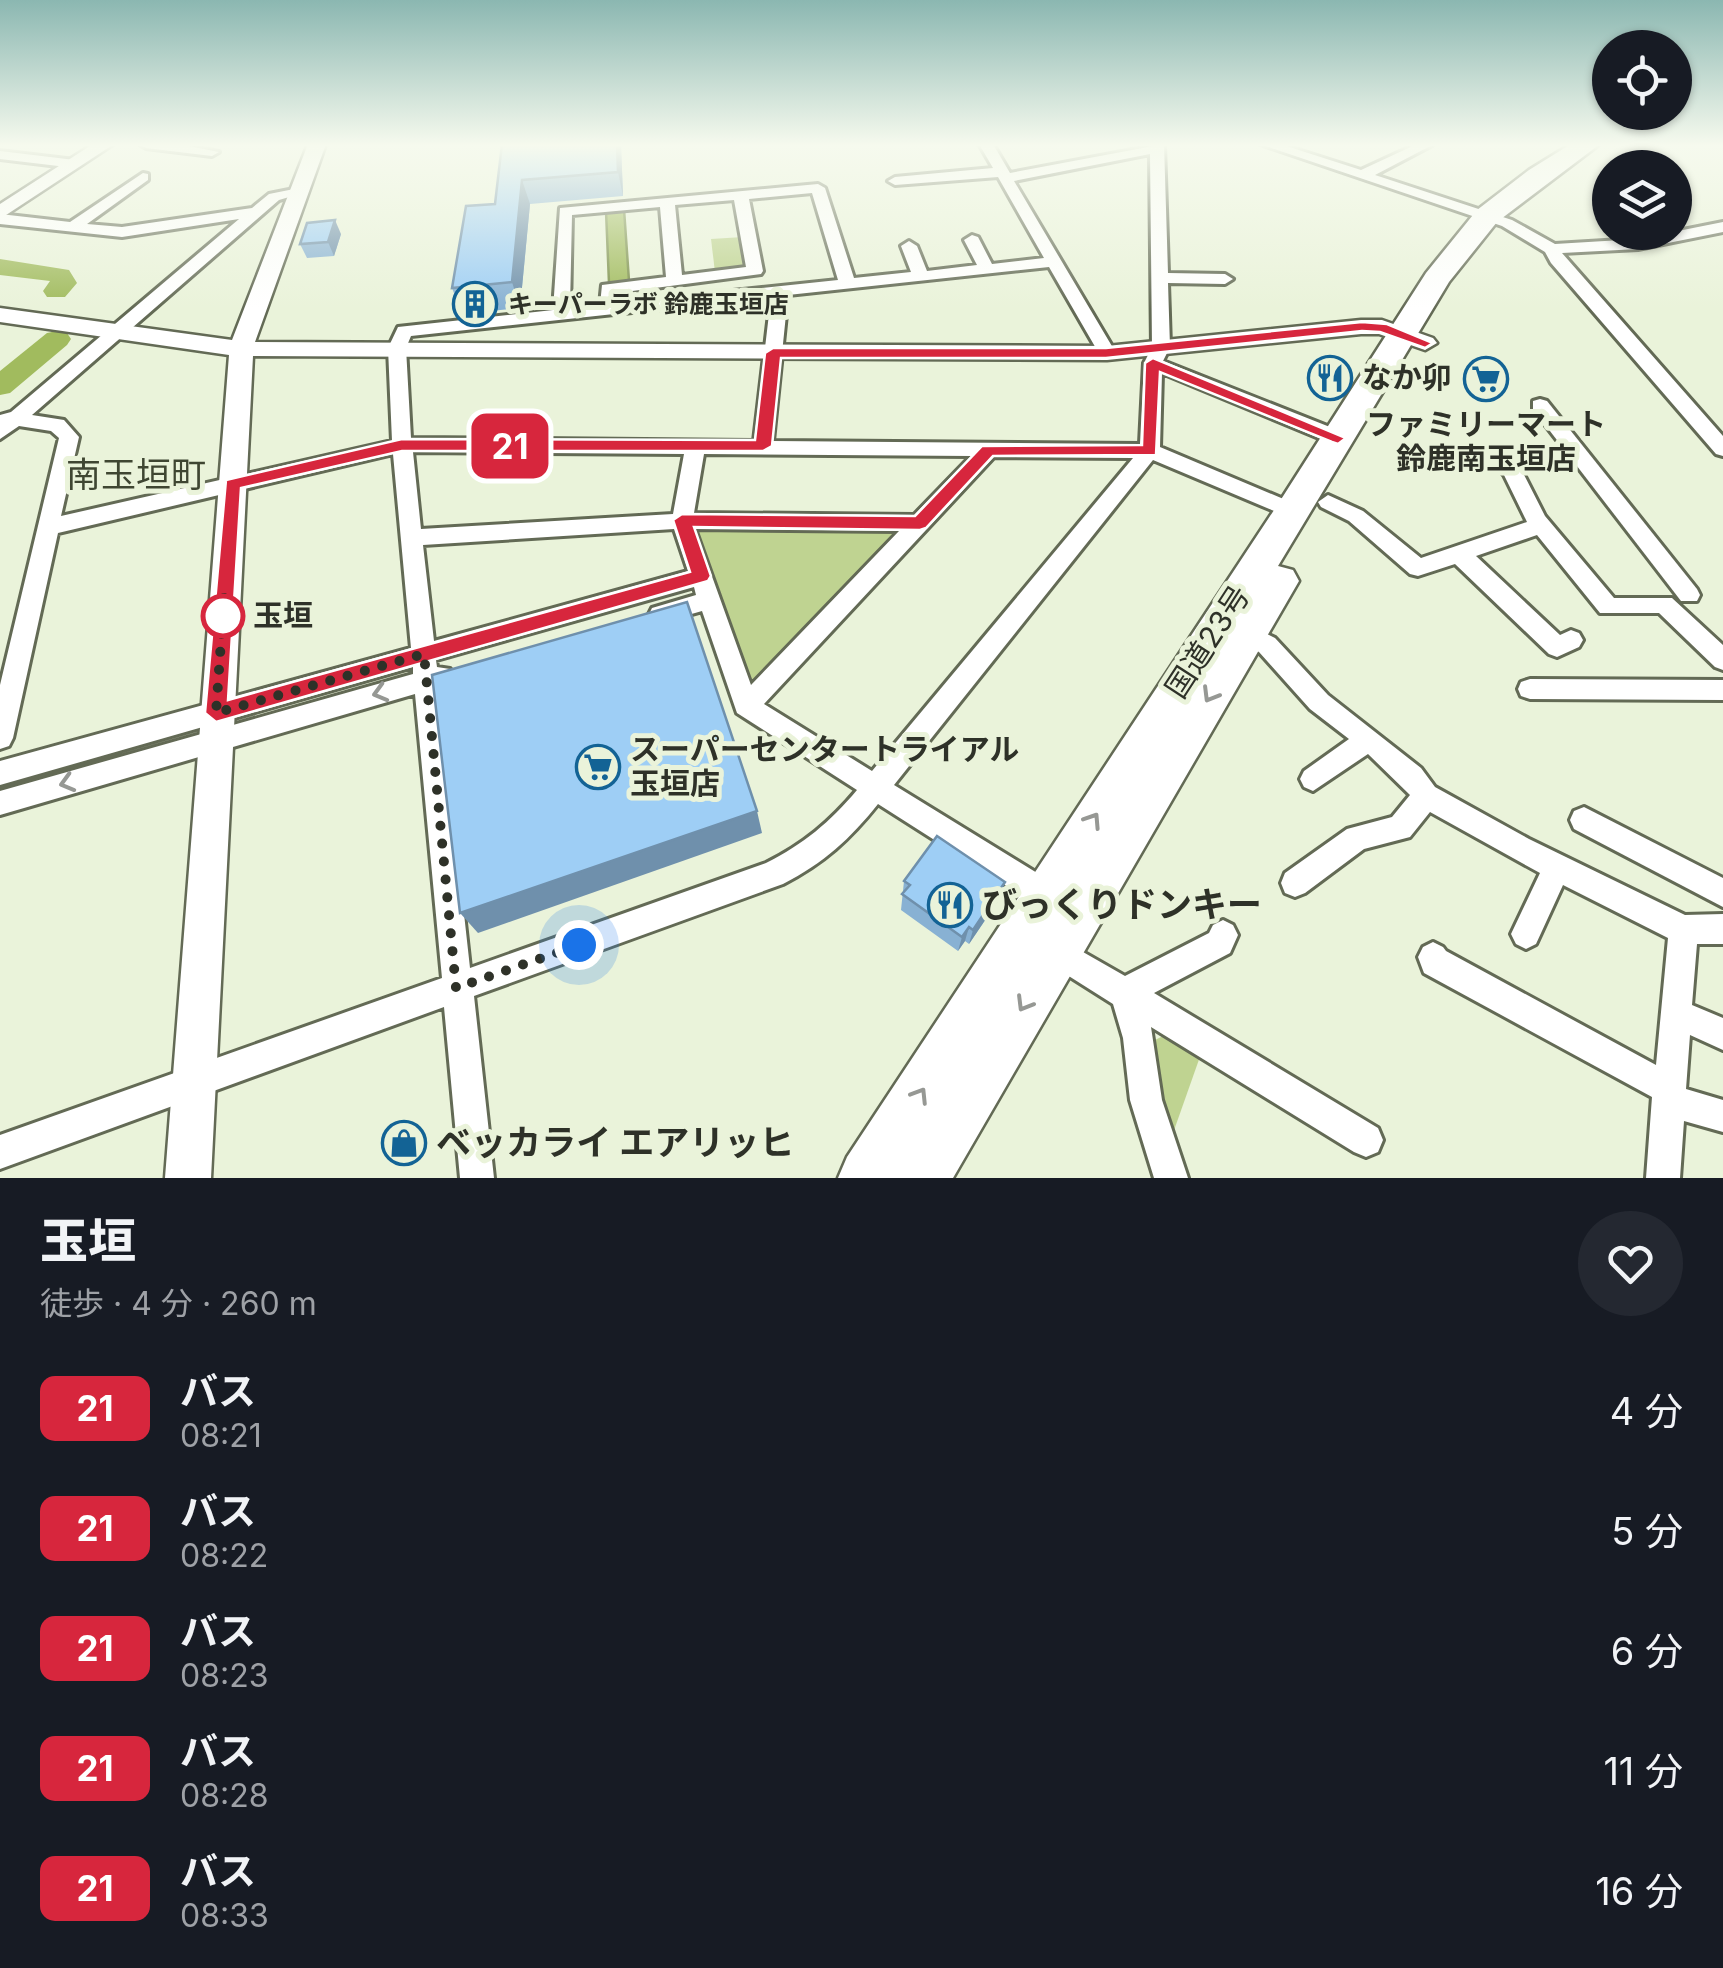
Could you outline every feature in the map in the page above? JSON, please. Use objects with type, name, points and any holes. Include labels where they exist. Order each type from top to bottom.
[{"type":"highway","name":"国道23号","points":[[868,1178],[1046,894],[1310,506],[1414,339],[1436,279],[1516,199]]},
{"type":"highway","name":"国道23号","points":[[1497,220],[1527,199]]},
{"type":"highway","name":"国道23号","points":[[919,1178],[1248,633],[1310,506],[1338,438],[1414,339]]},
{"type":"street","points":[[0,216],[25,199]]},
{"type":"street","points":[[72,228],[112,199]]},
{"type":"street","points":[[5,422],[272,199]]},
{"type":"street","points":[[188,1178],[241,349],[296,199]]},
{"type":"street","points":[[562,315],[565,211],[704,199]]},
{"type":"street","points":[[608,310],[608,289],[755,272],[742,199]]},
{"type":"street","points":[[821,199],[848,285]]},
{"type":"street","points":[[1018,199],[1106,353]]},
{"type":"street","points":[[0,1152],[773,874],[807,857],[839,832],[1150,451],[1157,355],[1158,199]]},
{"type":"street","points":[[1437,199],[1497,220],[1552,249],[1638,244],[1723,227]]},
{"type":"street","points":[[666,202],[674,280]]},
{"type":"street","points":[[0,216],[122,232],[256,212]]},
{"type":"street","points":[[972,240],[987,270]]},
{"type":"street","points":[[909,246],[921,277]]},
{"type":"street","points":[[1552,249],[1557,260],[1723,449]]},
{"type":"street","points":[[477,1178],[402,445],[397,348],[404,332],[1053,262]]},
{"type":"street","points":[[723,275],[726,298]]},
{"type":"street","points":[[1159,278],[1225,279]]},
{"type":"street","points":[[763,446],[780,292]]},
{"type":"street","points":[[0,315],[241,349],[1157,355],[1362,327],[1382,328],[1414,339]]},
{"type":"street","points":[[1157,355],[1338,438]]},
{"type":"street","points":[[1540,405],[1689,595]]},
{"type":"street","points":[[0,738],[10,646],[48,527],[69,438],[57,425],[5,422]]},
{"type":"street","points":[[48,527],[402,445],[1150,451],[1310,506],[1356,516],[1418,568],[1542,526]]},
{"type":"street","points":[[695,448],[682,520],[746,706],[1046,894]]},
{"type":"street","points":[[746,706],[988,450]]},
{"type":"street","points":[[1502,461],[1513,472],[1513,482],[1542,526],[1608,607],[1664,604],[1723,660]]},
{"type":"street","points":[[412,538],[682,520],[920,523]]},
{"type":"street","points":[[1459,554],[1557,647],[1570,640]]},
{"type":"street","points":[[1668,608],[1710,580]]},
{"type":"street","points":[[634,621],[705,588]]},
{"type":"street","points":[[0,773],[215,726],[705,588]]},
{"type":"street","points":[[1248,633],[1267,645],[1319,702],[1412,776],[1426,796],[1683,930],[1723,929]]},
{"type":"street","points":[[426,667],[465,669]]},
{"type":"street","points":[[1530,689],[1723,690]]},
{"type":"street","points":[[0,803],[215,726]]},
{"type":"street","points":[[1313,779],[1368,739]]},
{"type":"street","points":[[1295,883],[1357,838],[1400,828],[1426,796]]},
{"type":"street","points":[[1584,820],[1723,893]]},
{"type":"street","points":[[1526,934],[1557,867]]},
{"type":"street","points":[[1663,1178],[1683,930]]},
{"type":"street","points":[[1125,992],[1220,942],[1223,934]]},
{"type":"street","points":[[1056,951],[1366,1140]]},
{"type":"street","points":[[1434,957],[1436,962],[1668,1095],[1723,1116]]},
{"type":"street","points":[[1125,992],[1139,1038],[1146,1100],[1171,1178]]},
{"type":"street","points":[[1678,1014],[1723,1034]]},
{"type":"shaded area","points":[[624,209],[629,281],[609,283],[606,211]]},
{"type":"shaded area","points":[[743,237],[748,263],[740,270],[715,272],[711,239]]},
{"type":"shaded area","points":[[701,525],[899,527],[904,533],[760,682],[746,683],[696,529]]},
{"type":"shaded area","points":[[1171,1032],[1202,1051],[1172,1136],[1157,1099],[1153,1041]]},
{"type":"building","points":[[496,199],[520,199],[512,282],[452,288],[466,206],[495,204]]},
{"type":"building","points":[[335,220],[328,242],[300,244],[307,223]]},
{"type":"building","name":"スーパーセンタートライアル 玉垣店","points":[[687,602],[757,811],[460,913],[432,675]]},
{"type":"building","name":"びっくりドンキー","points":[[937,836],[1005,882],[973,930],[969,927],[962,937],[902,894],[910,885],[904,881]]},
{"type":"waterway","points":[[0,267],[60,275],[64,283],[56,291]]},
{"type":"waterway","points":[[0,386],[57,339]]},
{"type":"bus line","name":"21","points":[[1338,438],[1153,363],[1150,451],[988,450],[920,523],[682,520],[702,576],[216,713],[232,484],[402,445],[763,446],[773,353],[1106,353],[1362,327],[1382,328],[1425,343]]},
{"type":"place","name":"キーパーラボ 鈴鹿玉垣店","points":[[475,304]]},
{"type":"place","name":"なか卯","points":[[1330,378]]},
{"type":"place","name":"ファミリーマート 鈴鹿南玉垣店","points":[[1486,379]]},
{"type":"place","name":"玉垣","points":[[223,616]]},
{"type":"place","name":"スーパーセンタートライアル 玉垣店","points":[[598,767]]},
{"type":"place","name":"びっくりドンキー","points":[[950,905]]},
{"type":"place","name":"ベッカライ エアリッヒ","points":[[404,1143]]},
{"type":"district","name":"南玉垣町","points":[[136,475]]},
{"type":"route","points":[[223,616],[224,598],[216,713],[424,654],[456,988],[579,945]]}]
